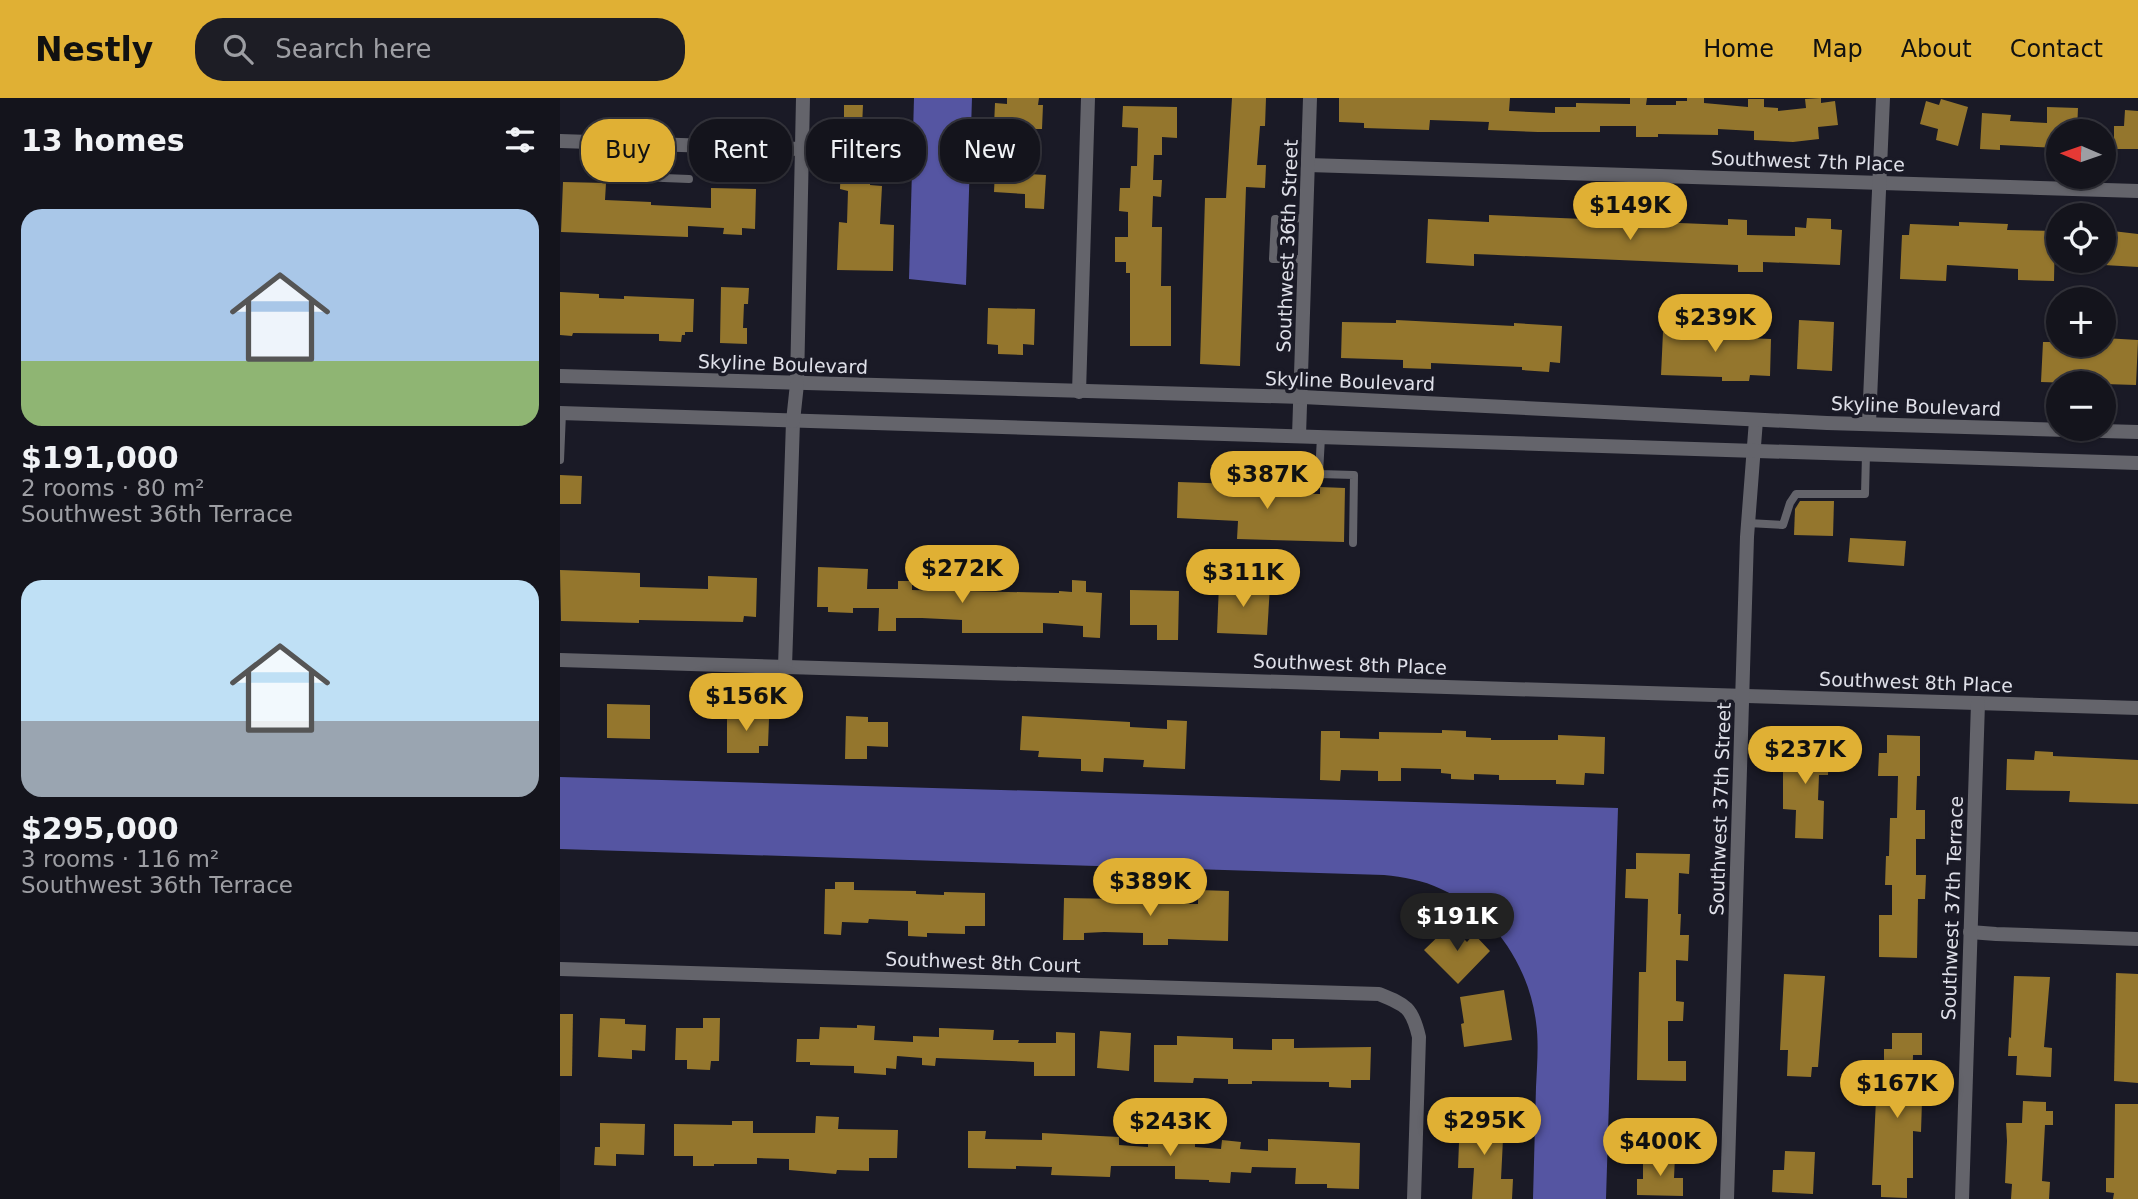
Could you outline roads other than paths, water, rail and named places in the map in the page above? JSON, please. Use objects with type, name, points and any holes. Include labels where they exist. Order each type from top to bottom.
[{"type":"street","points":[[785,667],[793,421],[797,384],[803,98]]},
{"type":"street","points":[[1079,391],[1088,98]]},
{"type":"street","name":"Southwest 36th Street","points":[[1300,436],[1310,98]]},
{"type":"street","points":[[1869,424],[1883,98]]},
{"type":"street","points":[[560,141],[581,142]]},
{"type":"street","points":[[675,144],[801,149]]},
{"type":"street","name":"Southwest 7th Place","points":[[1308,165],[2138,191]]},
{"type":"street","name":"Skyline Boulevard","points":[[560,376],[1302,397],[1869,424],[2138,432]]},
{"type":"street","points":[[561,413],[2138,463]]},
{"type":"street","name":"Southwest 37th Street","points":[[1727,1199],[1748,523],[1756,419]]},
{"type":"street","name":"Southwest 8th Place","points":[[560,660],[2138,708]]},
{"type":"street","name":"Southwest 37th Terrace","points":[[1962,1199],[1978,703]]},
{"type":"street","points":[[1970,932],[2138,939]]},
{"type":"street","name":"Southwest 8th Court","points":[[560,969],[1380,994],[1402,1004],[1414,1018],[1419,1037],[1414,1199]]},
{"type":"lane","points":[[675,178],[689,179]]},
{"type":"lane","points":[[1306,259],[1273,259],[1275,219],[1307,218]]},
{"type":"lane","points":[[560,460],[561,413]]},
{"type":"lane","points":[[1319,474],[1321,437]]},
{"type":"lane","points":[[1748,523],[1783,525],[1796,494],[1865,494],[1866,454]]},
{"type":"lane","points":[[1267,472],[1354,475],[1353,543]]}]
